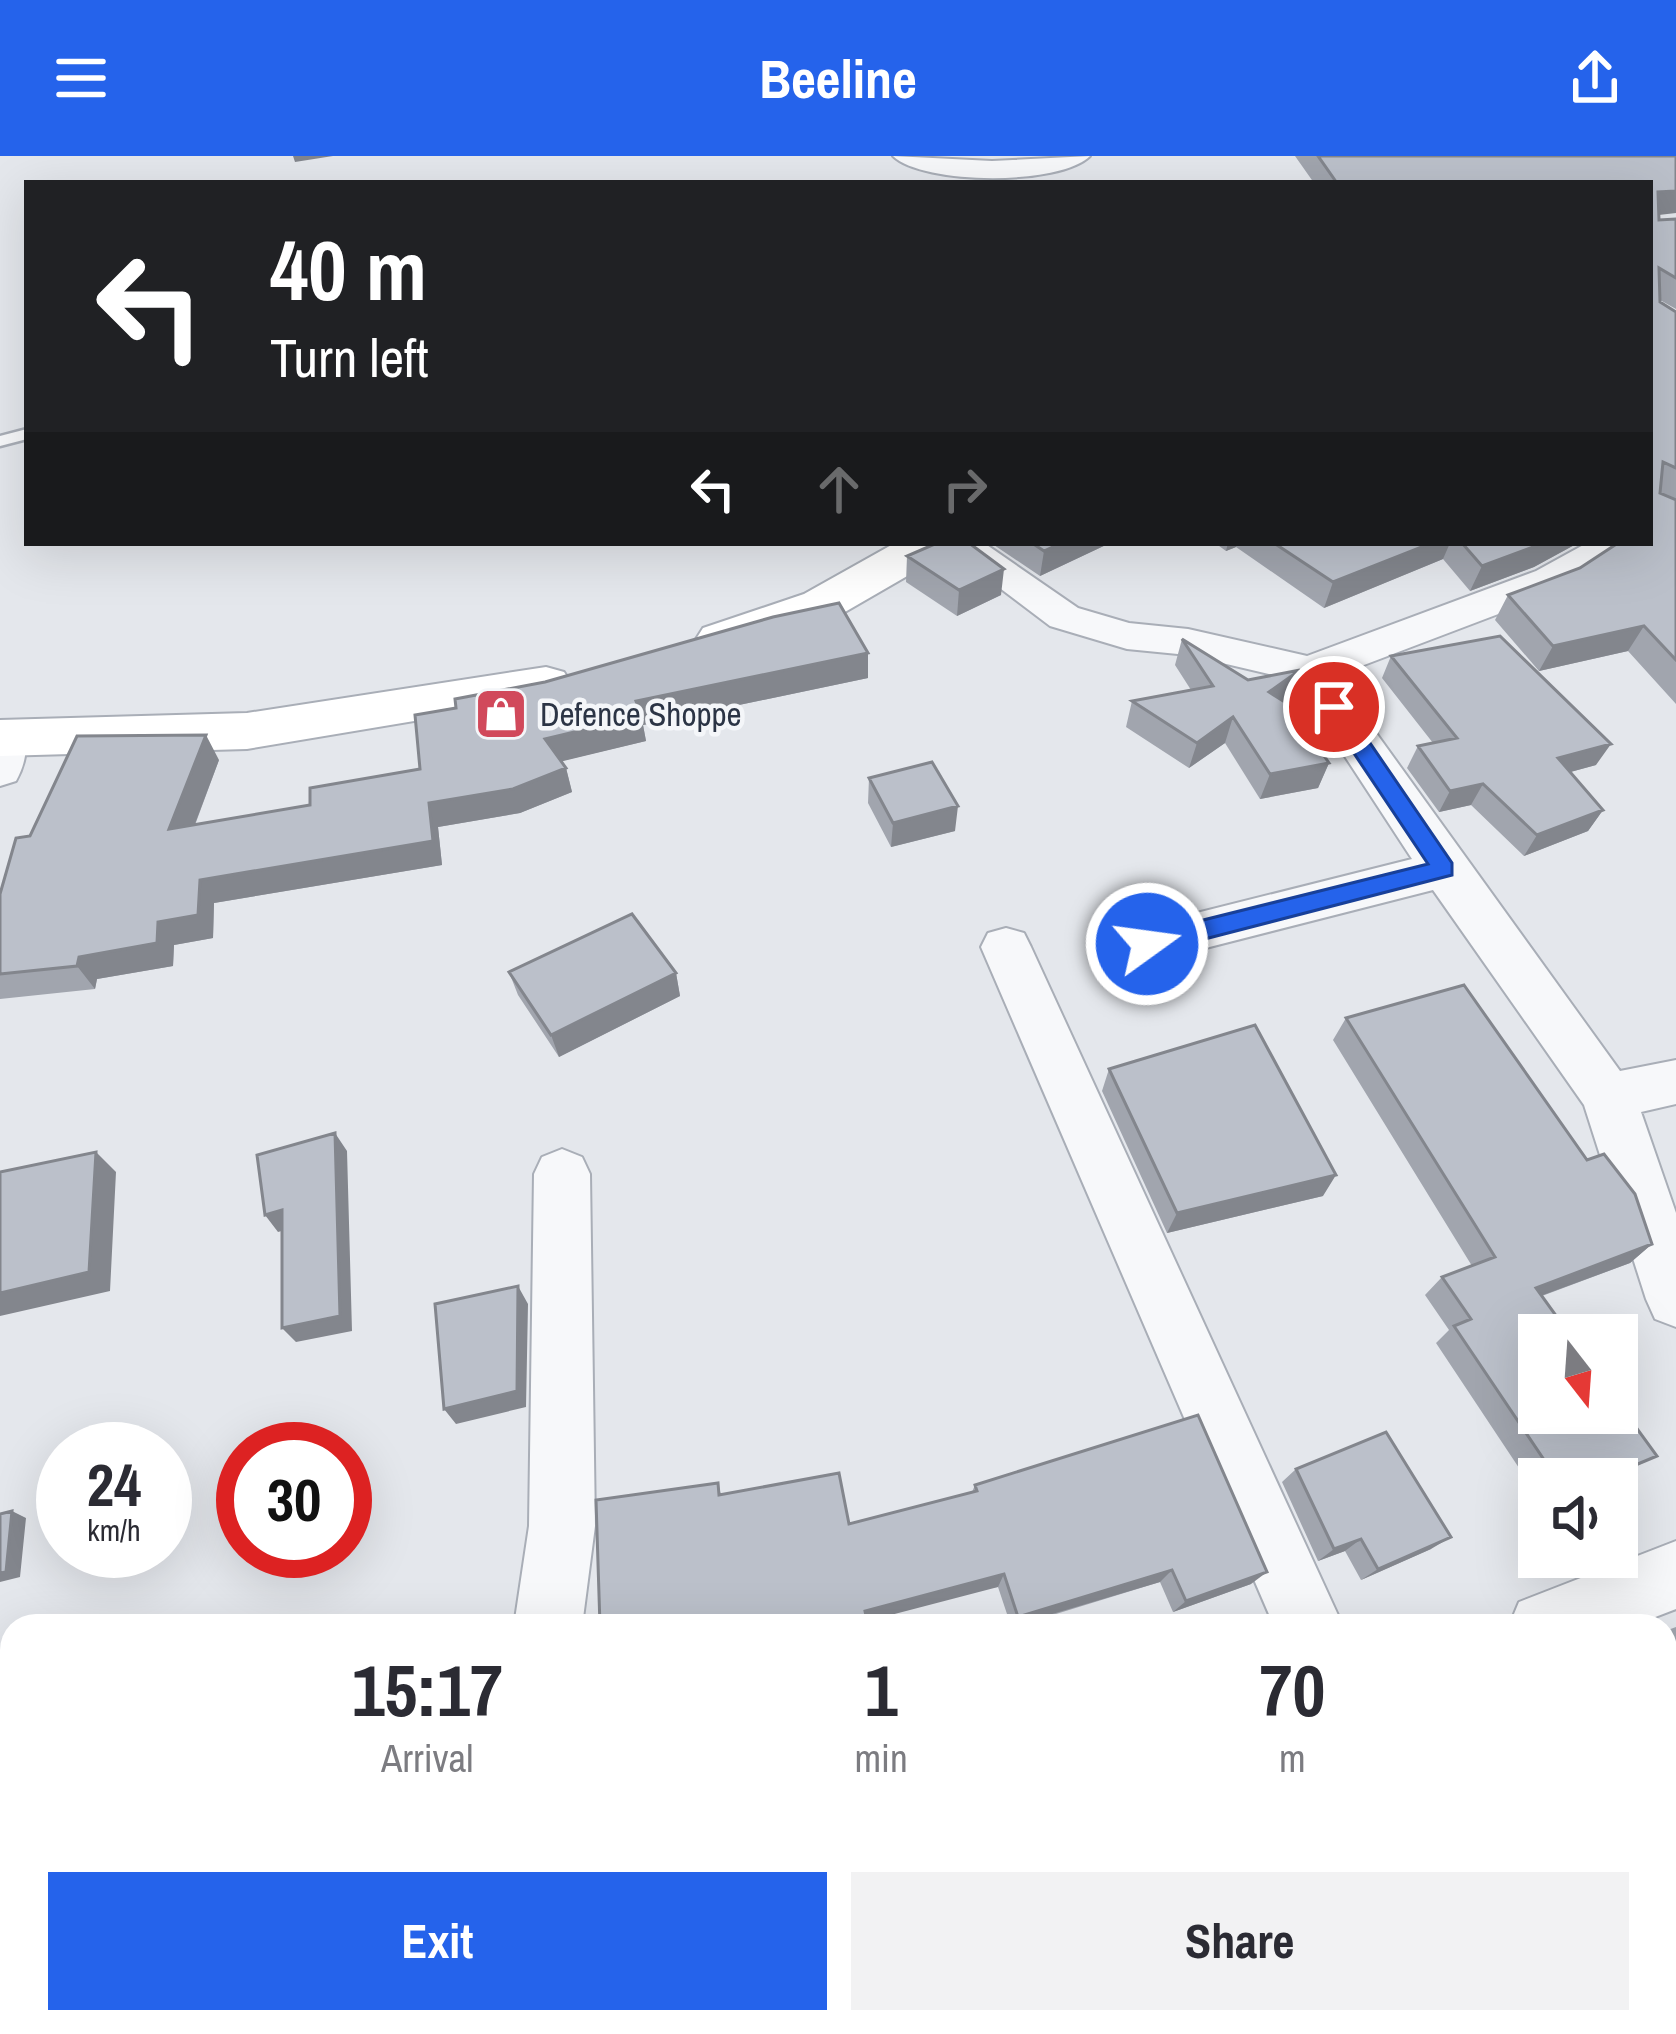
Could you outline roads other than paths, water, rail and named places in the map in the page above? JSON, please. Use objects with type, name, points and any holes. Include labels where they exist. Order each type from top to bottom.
[{"type":"main road","points":[[666,653],[821,605],[925,546]]},
{"type":"main road","points":[[2,749],[247,730],[533,687],[599,670]]},
{"type":"street","points":[[907,156],[977,173],[1030,178],[1076,156]]},
{"type":"street","points":[[963,546],[1064,617],[1127,636],[1188,642],[1309,670],[1550,580],[1610,546]]},
{"type":"street","points":[[1309,670],[1444,869],[1609,1096],[1676,1299]]},
{"type":"street","points":[[1147,944],[1444,869]]},
{"type":"street","points":[[1006,947],[1304,1614]]},
{"type":"street","points":[[1609,1096],[1676,1082]]},
{"type":"street","points":[[550,1614],[562,1526],[562,1174]]},
{"type":"street","points":[[1574,1614],[1676,1575]]},
{"type":"place","name":"Defence Shoppe","points":[[501,714]]}]
